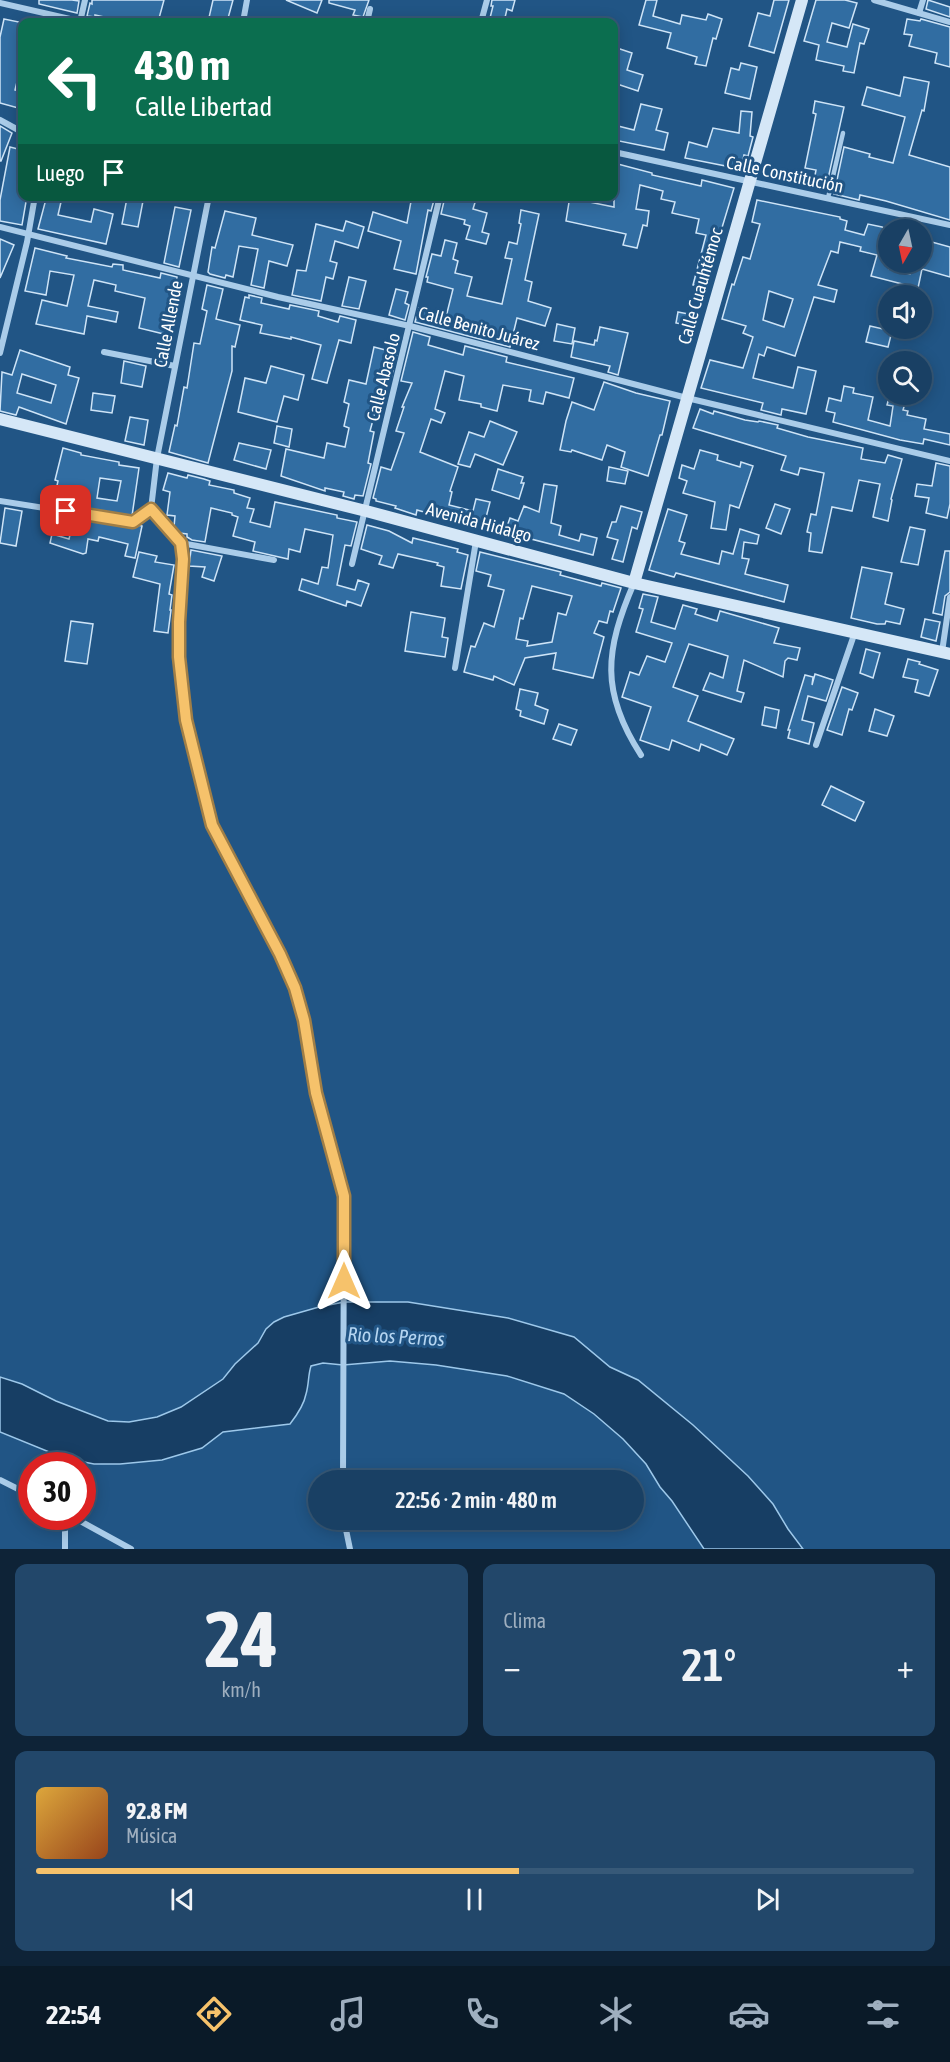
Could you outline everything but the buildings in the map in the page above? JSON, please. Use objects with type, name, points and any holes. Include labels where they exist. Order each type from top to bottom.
[{"type":"street","points":[[82,18],[84,0]]},
{"type":"street","points":[[244,18],[247,0]]},
{"type":"street","points":[[482,18],[487,0]]},
{"type":"street","name":"Calle Cuauhtémoc","points":[[634,583],[802,0]]},
{"type":"street","points":[[874,0],[950,22]]},
{"type":"street","points":[[919,13],[923,0]]},
{"type":"street","points":[[0,3],[64,18]]},
{"type":"street","points":[[368,18],[370,9]]},
{"type":"street","points":[[0,120],[18,130]]},
{"type":"street","name":"Calle Constitución","points":[[618,153],[950,225]]},
{"type":"street","points":[[0,352],[35,201]]},
{"type":"street","name":"Calle Allende","points":[[151,509],[157,458],[208,201]]},
{"type":"street","name":"Calle Abasolo","points":[[352,564],[439,201]]},
{"type":"street","name":"Calle Benito Juárez","points":[[0,227],[278,297],[410,326],[687,398],[950,461]]},
{"type":"street","points":[[104,352],[175,366]]},
{"type":"street","name":"Avenida Hidalgo","points":[[0,419],[366,511],[634,583],[946,653]]},
{"type":"street","points":[[0,501],[133,522],[151,509],[181,543],[183,559],[179,657],[186,720],[200,778],[212,825],[280,954],[295,988],[304,1020],[316,1093],[344,1196],[343,1470]]},
{"type":"street","points":[[455,668],[476,540]]},
{"type":"street","points":[[181,543],[274,560]]},
{"type":"street","points":[[634,583],[619,618],[611,660],[614,693],[619,711],[629,737],[641,755]]},
{"type":"street","points":[[946,653],[950,597]]},
{"type":"street","points":[[816,745],[855,631]]},
{"type":"street","points":[[0,1480],[18,1489]]},
{"type":"street","points":[[64,1549],[65,1530]]},
{"type":"street","points":[[96,1530],[131,1549]]},
{"type":"street","points":[[346,1530],[350,1549]]},
{"type":"lane","points":[[828,198],[843,133]]},
{"type":"water","name":"Rio los Perros","points":[[344,1302],[408,1302],[508,1318],[574,1337],[610,1367],[638,1380],[693,1425],[748,1476],[773,1504],[803,1549],[704,1549],[646,1464],[623,1439],[594,1414],[564,1394],[507,1376],[436,1365],[390,1361],[343,1365],[323,1363],[311,1366],[304,1402],[290,1424],[223,1432],[202,1448],[162,1460],[96,1464],[96,1452],[49,1452],[0,1432],[0,1377],[22,1384],[56,1401],[108,1421],[129,1422],[157,1417],[181,1407],[223,1379],[235,1364],[258,1343],[266,1329],[274,1322],[319,1307]]},
{"type":"route","points":[[66,511],[133,522],[151,509],[181,543],[183,559],[179,657],[186,720],[212,825],[280,954],[295,988],[304,1020],[316,1093],[344,1196],[344,1281]]}]
